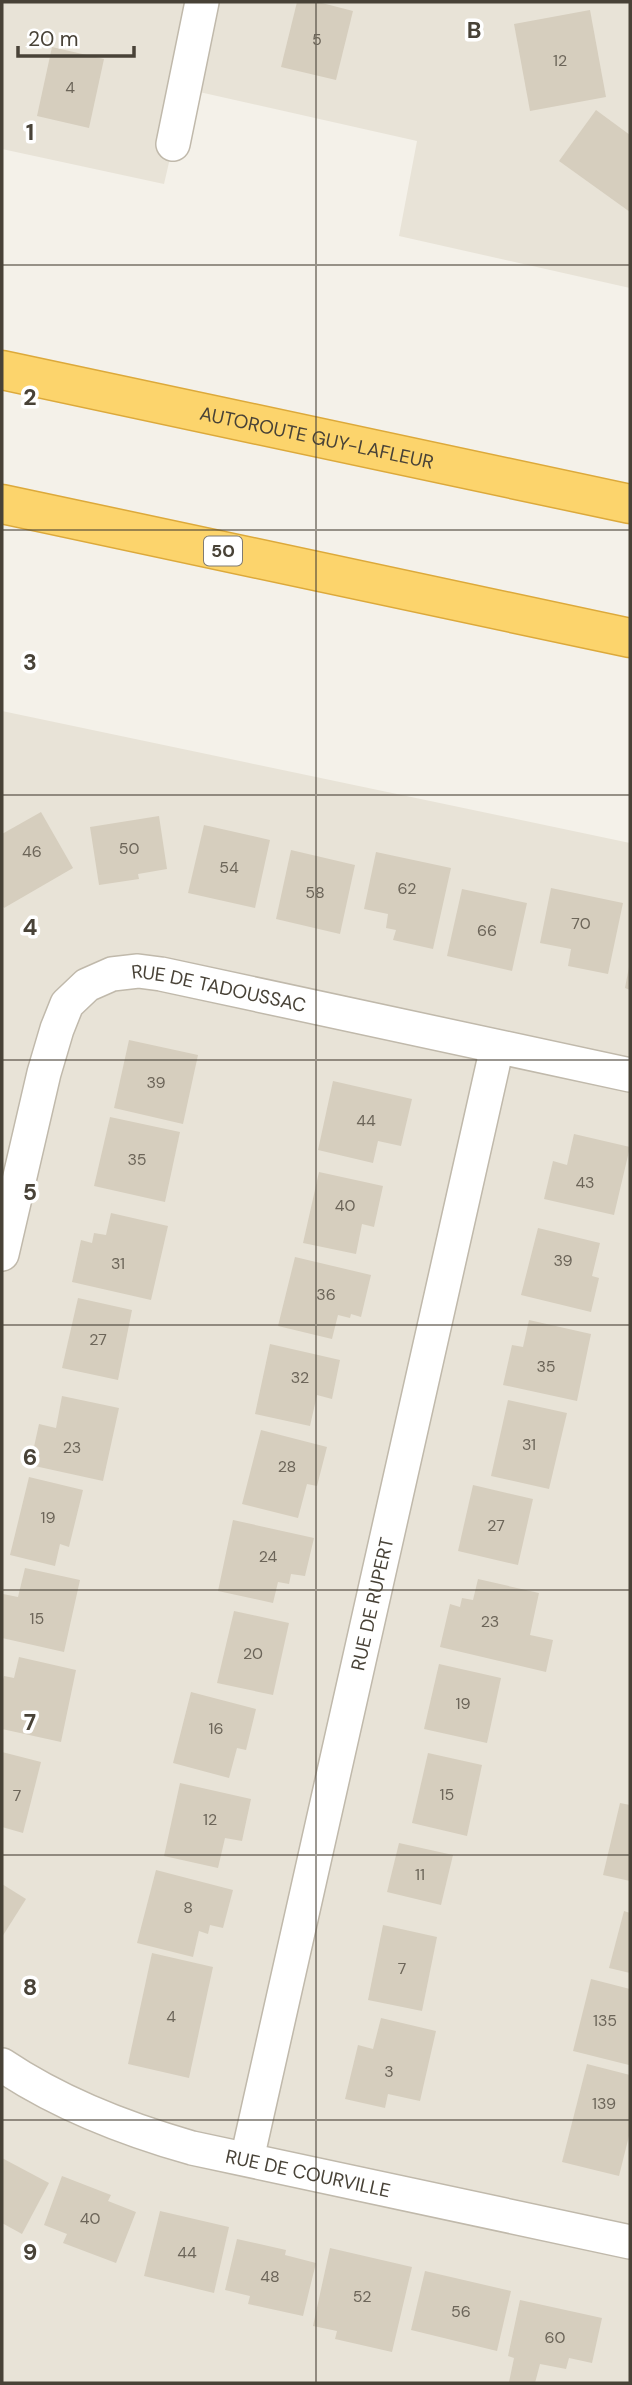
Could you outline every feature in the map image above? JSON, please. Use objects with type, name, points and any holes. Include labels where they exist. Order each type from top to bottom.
[{"type":"highway","name":"AUTOROUTE GUY-LAFLEUR","points":[[2,370],[630,504]]},
{"type":"highway","name":"50","points":[[2,504],[630,638]]},
{"type":"street","points":[[173,144],[202,2]]},
{"type":"street","name":"RUE DE TADOUSSAC","points":[[2,1254],[44,1073],[57,1029],[67,1004],[88,985],[112,974],[138,971],[161,974],[630,1075]]},
{"type":"street","name":"RUE DE RUPERT","points":[[247,2159],[497,1048]]},
{"type":"street","name":"RUE DE COURVILLE","points":[[2,2065],[60,2099],[149,2136],[630,2242]]},
{"type":"shaded area","points":[[2,2],[630,2],[630,288],[399,236],[417,141],[186,89],[164,184],[2,149]]},
{"type":"shaded area","points":[[2,711],[630,843],[630,2383],[2,2383]]},
{"type":"building","points":[[297,2],[318,2],[353,11],[336,80],[281,67]]},
{"type":"building","points":[[590,10],[606,97],[530,111],[514,24]]},
{"type":"building","points":[[52,47],[104,59],[89,128],[37,116]]},
{"type":"building","points":[[596,110],[630,135],[630,212],[559,161]]},
{"type":"building","points":[[41,812],[73,868],[4,908],[2,834]]},
{"type":"building","points":[[159,816],[167,869],[138,874],[139,879],[99,885],[90,827]]},
{"type":"building","points":[[204,825],[270,840],[255,908],[188,893]]},
{"type":"building","points":[[291,850],[355,865],[340,934],[276,919]]},
{"type":"building","points":[[376,852],[451,868],[433,949],[393,940],[396,930],[386,928],[388,914],[364,909]]},
{"type":"building","points":[[551,888],[623,903],[608,974],[568,966],[571,949],[540,943]]},
{"type":"building","points":[[462,889],[527,903],[512,971],[447,956]]},
{"type":"building","points":[[630,967],[630,990],[625,988]]},
{"type":"building","points":[[129,1040],[198,1055],[183,1124],[114,1108]]},
{"type":"building","points":[[333,1081],[412,1099],[401,1146],[378,1141],[373,1163],[318,1150]]},
{"type":"building","points":[[110,1117],[180,1132],[165,1202],[94,1186]]},
{"type":"building","points":[[574,1134],[630,1147],[614,1215],[544,1199],[553,1161],[567,1165]]},
{"type":"building","points":[[319,1172],[383,1186],[374,1227],[362,1224],[356,1254],[303,1243]]},
{"type":"building","points":[[111,1213],[168,1226],[151,1300],[72,1282],[81,1240],[92,1243],[94,1233],[106,1235]]},
{"type":"building","points":[[538,1228],[600,1243],[592,1276],[599,1278],[591,1312],[521,1295]]},
{"type":"building","points":[[295,1257],[371,1275],[361,1317],[351,1314],[350,1318],[338,1315],[332,1339],[278,1326]]},
{"type":"building","points":[[78,1298],[132,1310],[118,1380],[62,1368]]},
{"type":"building","points":[[529,1320],[591,1334],[577,1401],[503,1385],[512,1345],[523,1347]]},
{"type":"building","points":[[270,1344],[340,1360],[332,1399],[317,1395],[310,1426],[255,1414]]},
{"type":"building","points":[[62,1396],[119,1408],[103,1481],[30,1465],[39,1424],[56,1428]]},
{"type":"building","points":[[508,1400],[567,1413],[549,1489],[491,1476]]},
{"type":"building","points":[[261,1430],[327,1447],[317,1486],[307,1484],[298,1518],[242,1504]]},
{"type":"building","points":[[29,1477],[83,1490],[69,1547],[60,1544],[55,1566],[10,1555]]},
{"type":"building","points":[[473,1485],[533,1499],[518,1565],[458,1551]]},
{"type":"building","points":[[233,1520],[314,1538],[305,1576],[291,1574],[289,1584],[278,1582],[273,1603],[218,1591]]},
{"type":"building","points":[[25,1568],[80,1580],[64,1652],[2,1638],[3,1594],[18,1597]]},
{"type":"building","points":[[478,1579],[539,1593],[530,1635],[553,1640],[546,1672],[440,1647],[450,1604],[460,1607],[462,1598],[473,1600]]},
{"type":"building","points":[[234,1611],[289,1623],[273,1695],[217,1683]]},
{"type":"building","points":[[19,1657],[76,1670],[61,1742],[2,1729],[2,1683],[4,1676],[14,1678]]},
{"type":"building","points":[[439,1664],[501,1678],[487,1743],[424,1729]]},
{"type":"building","points":[[191,1692],[256,1709],[246,1750],[237,1748],[229,1778],[173,1763]]},
{"type":"building","points":[[2,1752],[41,1762],[23,1833],[2,1827]]},
{"type":"building","points":[[428,1753],[482,1765],[467,1836],[412,1823]]},
{"type":"building","points":[[180,1783],[251,1799],[242,1841],[225,1838],[218,1868],[164,1856]]},
{"type":"building","points":[[620,1803],[630,1805],[630,1881],[603,1875]]},
{"type":"building","points":[[399,1843],[453,1855],[441,1905],[387,1892]]},
{"type":"building","points":[[156,1870],[233,1890],[223,1928],[210,1925],[208,1934],[199,1931],[193,1957],[137,1943]]},
{"type":"building","points":[[2,1884],[26,1899],[2,1937]]},
{"type":"building","points":[[624,1911],[630,1913],[630,1973],[609,1968]]},
{"type":"building","points":[[383,1925],[437,1937],[422,2011],[368,2000]]},
{"type":"building","points":[[152,1953],[213,1967],[189,2078],[128,2064]]},
{"type":"building","points":[[591,1979],[630,1989],[629,2065],[573,2051]]},
{"type":"building","points":[[381,2018],[436,2031],[420,2101],[388,2094],[385,2108],[345,2099],[358,2045],[373,2049]]},
{"type":"building","points":[[587,2064],[630,2075],[630,2132],[619,2176],[562,2162]]},
{"type":"building","points":[[2,2158],[49,2183],[22,2234],[2,2223]]},
{"type":"building","points":[[62,2176],[111,2195],[108,2201],[136,2212],[116,2263],[63,2243],[67,2234],[44,2225]]},
{"type":"building","points":[[160,2211],[229,2227],[214,2293],[144,2276]]},
{"type":"building","points":[[237,2239],[286,2250],[285,2255],[316,2263],[303,2316],[248,2304],[250,2296],[225,2290]]},
{"type":"building","points":[[330,2248],[412,2267],[392,2352],[335,2339],[337,2331],[313,2326]]},
{"type":"building","points":[[425,2271],[511,2291],[497,2351],[411,2330]]},
{"type":"building","points":[[520,2300],[602,2318],[592,2363],[569,2358],[566,2369],[540,2364],[535,2383],[509,2382],[514,2358],[508,2356]]}]
